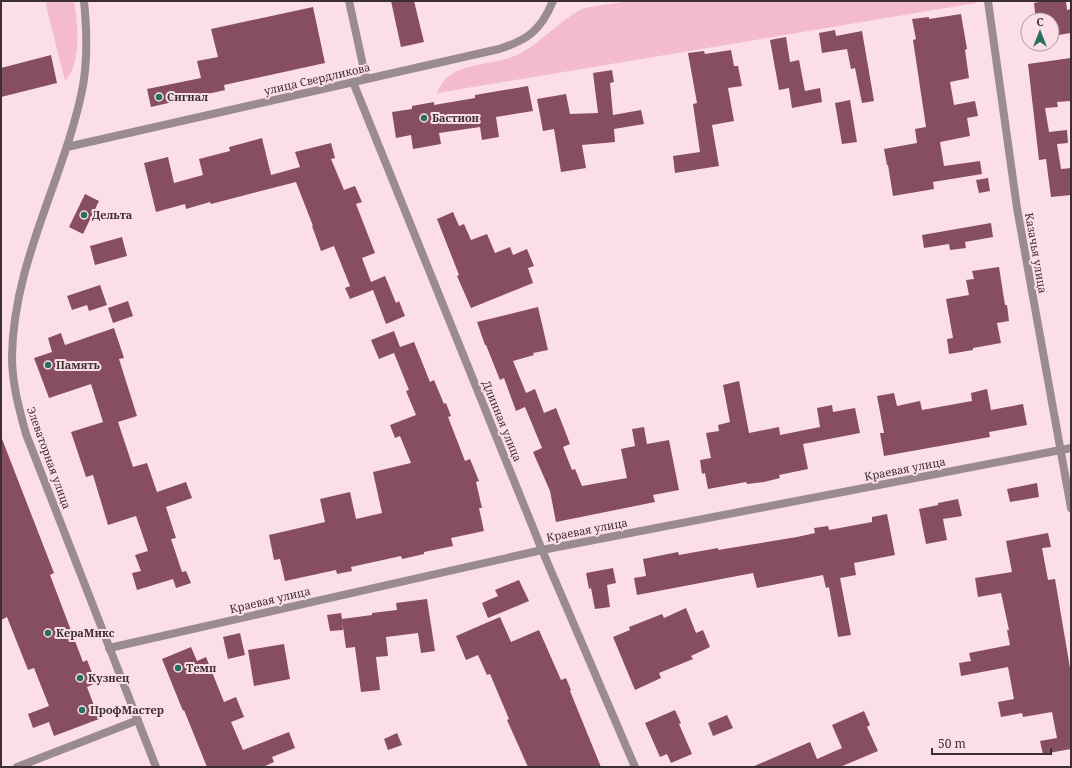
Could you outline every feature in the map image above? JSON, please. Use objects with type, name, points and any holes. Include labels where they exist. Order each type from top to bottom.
[{"type":"street","name":"Элеваторная улица","points":[[84,1],[87,48],[86,70],[76,118],[30,256],[19,298],[13,343],[13,373],[26,434],[156,767]]},
{"type":"street","points":[[349,1],[366,79]]},
{"type":"street","name":"улица Свердликова","points":[[67,147],[512,45],[522,41],[534,32],[541,23],[553,1]]},
{"type":"street","name":"Казачья улица","points":[[988,1],[1017,208],[1071,508]]},
{"type":"street","name":"Длинная улица","points":[[353,82],[542,550],[635,767]]},
{"type":"street","name":"Краевая улица","points":[[109,648],[542,550],[1071,448]]},
{"type":"street","points":[[16,767],[138,720]]},
{"type":"shaded area","points":[[45,1],[74,1],[77,21],[76,54],[74,64],[65,81]]},
{"type":"shaded area","points":[[631,1],[976,1],[976,3],[437,93],[443,82],[452,74],[462,69],[510,58],[521,53],[580,10]]},
{"type":"building","points":[[391,1],[414,1],[424,42],[401,47]]},
{"type":"building","points":[[1044,1],[1066,1],[1067,10],[1071,9],[1071,33],[1060,35],[1060,12],[1035,12],[1034,3]]},
{"type":"building","points":[[313,7],[325,63],[224,85],[225,90],[151,107],[147,89],[201,78],[197,61],[218,57],[211,29]]},
{"type":"building","points":[[961,14],[967,49],[965,50],[969,78],[950,82],[954,105],[975,101],[978,116],[967,118],[970,136],[940,142],[944,166],[980,161],[982,174],[933,182],[934,189],[893,196],[884,149],[917,143],[915,129],[926,127],[913,40],[916,39],[912,19],[929,17],[929,19]]},
{"type":"building","points":[[835,30],[836,36],[862,31],[874,101],[862,103],[855,68],[851,69],[847,49],[822,53],[819,33]]},
{"type":"building","points":[[786,37],[790,62],[799,60],[805,91],[820,88],[822,102],[792,108],[789,88],[779,90],[770,40]]},
{"type":"building","points":[[731,50],[734,66],[738,66],[742,86],[728,88],[734,121],[712,125],[719,166],[675,173],[673,156],[700,152],[693,104],[697,103],[688,53],[704,51],[705,54]]},
{"type":"building","points":[[51,55],[57,83],[1,97],[1,68]]},
{"type":"building","points":[[1071,58],[1071,101],[1057,102],[1058,107],[1045,108],[1049,132],[1067,130],[1068,143],[1057,144],[1061,169],[1071,168],[1071,195],[1051,197],[1046,159],[1039,160],[1028,64]]},
{"type":"building","points":[[612,70],[614,82],[610,83],[613,115],[641,110],[644,124],[614,129],[615,142],[582,145],[586,168],[561,172],[554,129],[543,131],[537,99],[566,94],[570,114],[598,113],[593,73]]},
{"type":"building","points":[[528,86],[533,111],[496,117],[499,137],[482,140],[480,127],[439,133],[441,144],[413,149],[411,135],[396,138],[392,112],[412,109],[412,106],[434,102],[434,105],[475,98],[475,95]]},
{"type":"building","points":[[850,100],[857,142],[842,144],[835,103]]},
{"type":"building","points":[[262,138],[271,175],[300,167],[295,152],[331,143],[335,158],[331,159],[344,190],[355,186],[362,202],[356,204],[375,253],[362,258],[371,282],[385,276],[396,303],[399,301],[405,316],[386,324],[373,290],[350,299],[345,288],[350,286],[334,246],[321,251],[296,182],[211,204],[210,202],[186,209],[185,204],[156,212],[144,163],[168,157],[174,183],[203,175],[199,159],[230,151],[229,147]]},
{"type":"building","points":[[988,178],[990,191],[979,193],[976,180]]},
{"type":"building","points":[[85,194],[99,201],[83,234],[69,227]]},
{"type":"building","points":[[453,212],[459,226],[464,224],[471,240],[487,234],[495,253],[510,247],[513,255],[527,249],[534,266],[528,268],[533,283],[471,308],[457,276],[459,275],[437,219]]},
{"type":"building","points":[[991,223],[993,237],[965,242],[966,248],[950,250],[949,244],[924,248],[922,235]]},
{"type":"building","points":[[122,237],[127,256],[95,265],[90,246]]},
{"type":"building","points":[[999,267],[1009,321],[997,323],[1001,343],[949,354],[947,339],[953,338],[946,299],[969,295],[966,280],[974,279],[972,271]]},
{"type":"building","points":[[100,285],[107,305],[89,311],[87,305],[72,310],[67,296]]},
{"type":"building","points":[[128,301],[133,316],[113,323],[108,308]]},
{"type":"building","points":[[538,307],[548,350],[533,353],[534,355],[513,361],[526,393],[535,389],[544,413],[556,408],[570,444],[563,447],[572,470],[575,469],[582,486],[627,478],[621,449],[635,446],[632,429],[644,427],[647,444],[669,440],[679,490],[653,495],[655,502],[556,522],[550,491],[533,452],[542,448],[525,407],[516,411],[504,378],[500,380],[477,322]]},
{"type":"building","points":[[114,328],[124,358],[119,359],[137,416],[118,422],[133,467],[147,463],[157,492],[186,482],[192,498],[166,507],[176,538],[171,539],[182,572],[186,571],[191,583],[176,588],[173,579],[137,590],[132,573],[141,571],[135,555],[148,551],[136,516],[108,525],[93,475],[86,477],[71,432],[103,422],[91,384],[49,398],[34,358],[52,352],[48,338],[61,333],[65,345]]},
{"type":"building","points":[[394,331],[400,347],[414,342],[430,382],[434,380],[444,404],[446,403],[451,416],[448,417],[465,461],[470,459],[479,481],[476,482],[482,508],[479,508],[484,531],[451,538],[453,546],[424,552],[424,554],[402,559],[401,556],[351,567],[352,571],[337,574],[336,570],[285,581],[280,559],[274,560],[269,535],[325,522],[320,499],[350,492],[356,519],[382,513],[373,472],[411,463],[400,436],[395,438],[390,425],[416,415],[406,391],[409,390],[394,353],[379,359],[371,340]]},
{"type":"building","points":[[739,381],[749,433],[779,427],[780,435],[820,427],[817,408],[832,405],[833,412],[855,408],[860,433],[803,444],[808,469],[779,475],[780,478],[764,482],[747,484],[746,482],[708,489],[705,473],[702,474],[700,460],[711,458],[706,433],[719,431],[718,425],[730,422],[723,385]]},
{"type":"building","points":[[987,389],[991,410],[1023,404],[1027,425],[989,432],[990,437],[884,456],[880,433],[884,433],[877,396],[894,393],[897,406],[920,401],[922,410],[972,401],[971,393]]},
{"type":"building","points":[[1,439],[54,573],[50,575],[83,662],[87,660],[96,683],[87,687],[99,719],[54,736],[49,722],[33,728],[28,714],[49,706],[34,668],[28,670],[7,617],[1,620]]},
{"type":"building","points":[[1037,483],[1039,497],[1010,502],[1007,489]]},
{"type":"building","points":[[958,499],[962,516],[943,519],[947,540],[926,544],[919,509]]},
{"type":"building","points":[[887,514],[895,555],[854,563],[856,575],[840,578],[851,635],[838,637],[829,587],[826,588],[823,575],[757,588],[753,573],[637,595],[634,578],[646,576],[643,559],[678,552],[679,555],[797,537],[815,533],[814,528],[828,526],[829,530],[872,522],[872,517]]},
{"type":"building","points":[[1048,533],[1051,547],[1042,548],[1048,580],[1055,579],[1071,674],[1071,749],[1043,754],[1040,741],[1057,738],[1052,712],[1023,717],[1022,713],[1001,717],[998,702],[1014,699],[1008,667],[961,676],[959,663],[971,661],[969,653],[1010,645],[1007,630],[1009,630],[1001,593],[978,597],[975,578],[1012,572],[1006,541]]},
{"type":"building","points":[[613,568],[616,583],[607,585],[610,607],[595,609],[591,588],[589,589],[586,573]]},
{"type":"building","points":[[519,580],[529,601],[488,618],[482,603],[498,596],[495,590]]},
{"type":"building","points":[[427,599],[435,651],[421,653],[418,633],[386,637],[388,656],[376,657],[380,690],[361,692],[355,647],[346,648],[342,620],[343,630],[330,631],[327,615],[341,613],[342,619],[372,615],[372,613],[397,610],[396,603]]},
{"type":"building","points":[[686,608],[696,633],[703,630],[710,647],[691,656],[693,659],[659,673],[661,678],[635,690],[613,637],[630,630],[629,627],[662,614],[664,618]]},
{"type":"building","points":[[500,617],[511,642],[539,630],[561,680],[566,678],[601,767],[528,767],[507,720],[509,719],[490,674],[487,675],[478,655],[466,660],[456,636]]},
{"type":"building","points":[[240,633],[245,655],[228,659],[223,637]]},
{"type":"building","points":[[284,644],[290,679],[254,686],[248,650]]},
{"type":"building","points":[[191,647],[197,661],[206,657],[224,702],[236,697],[244,717],[231,722],[243,750],[289,732],[295,748],[272,757],[274,762],[263,767],[207,767],[162,659]]},
{"type":"building","points":[[675,710],[681,723],[679,724],[692,754],[671,763],[667,754],[660,757],[645,723]]},
{"type":"building","points":[[864,711],[870,725],[867,727],[878,751],[840,767],[752,767],[810,742],[817,759],[842,748],[832,725]]},
{"type":"building","points":[[727,715],[733,728],[713,736],[708,723]]},
{"type":"building","points":[[397,733],[402,745],[388,750],[384,739]]},
{"type":"place","name":"Сигнал","points":[[159,97]]},
{"type":"place","name":"Бастион","points":[[424,118]]},
{"type":"place","name":"Дельта","points":[[84,215]]},
{"type":"place","name":"Память","points":[[48,365]]},
{"type":"place","name":"КераМикс","points":[[48,633]]},
{"type":"place","name":"Темп","points":[[178,668]]},
{"type":"place","name":"Кузнец","points":[[80,678]]},
{"type":"place","name":"ПрофМастер","points":[[82,710]]}]
